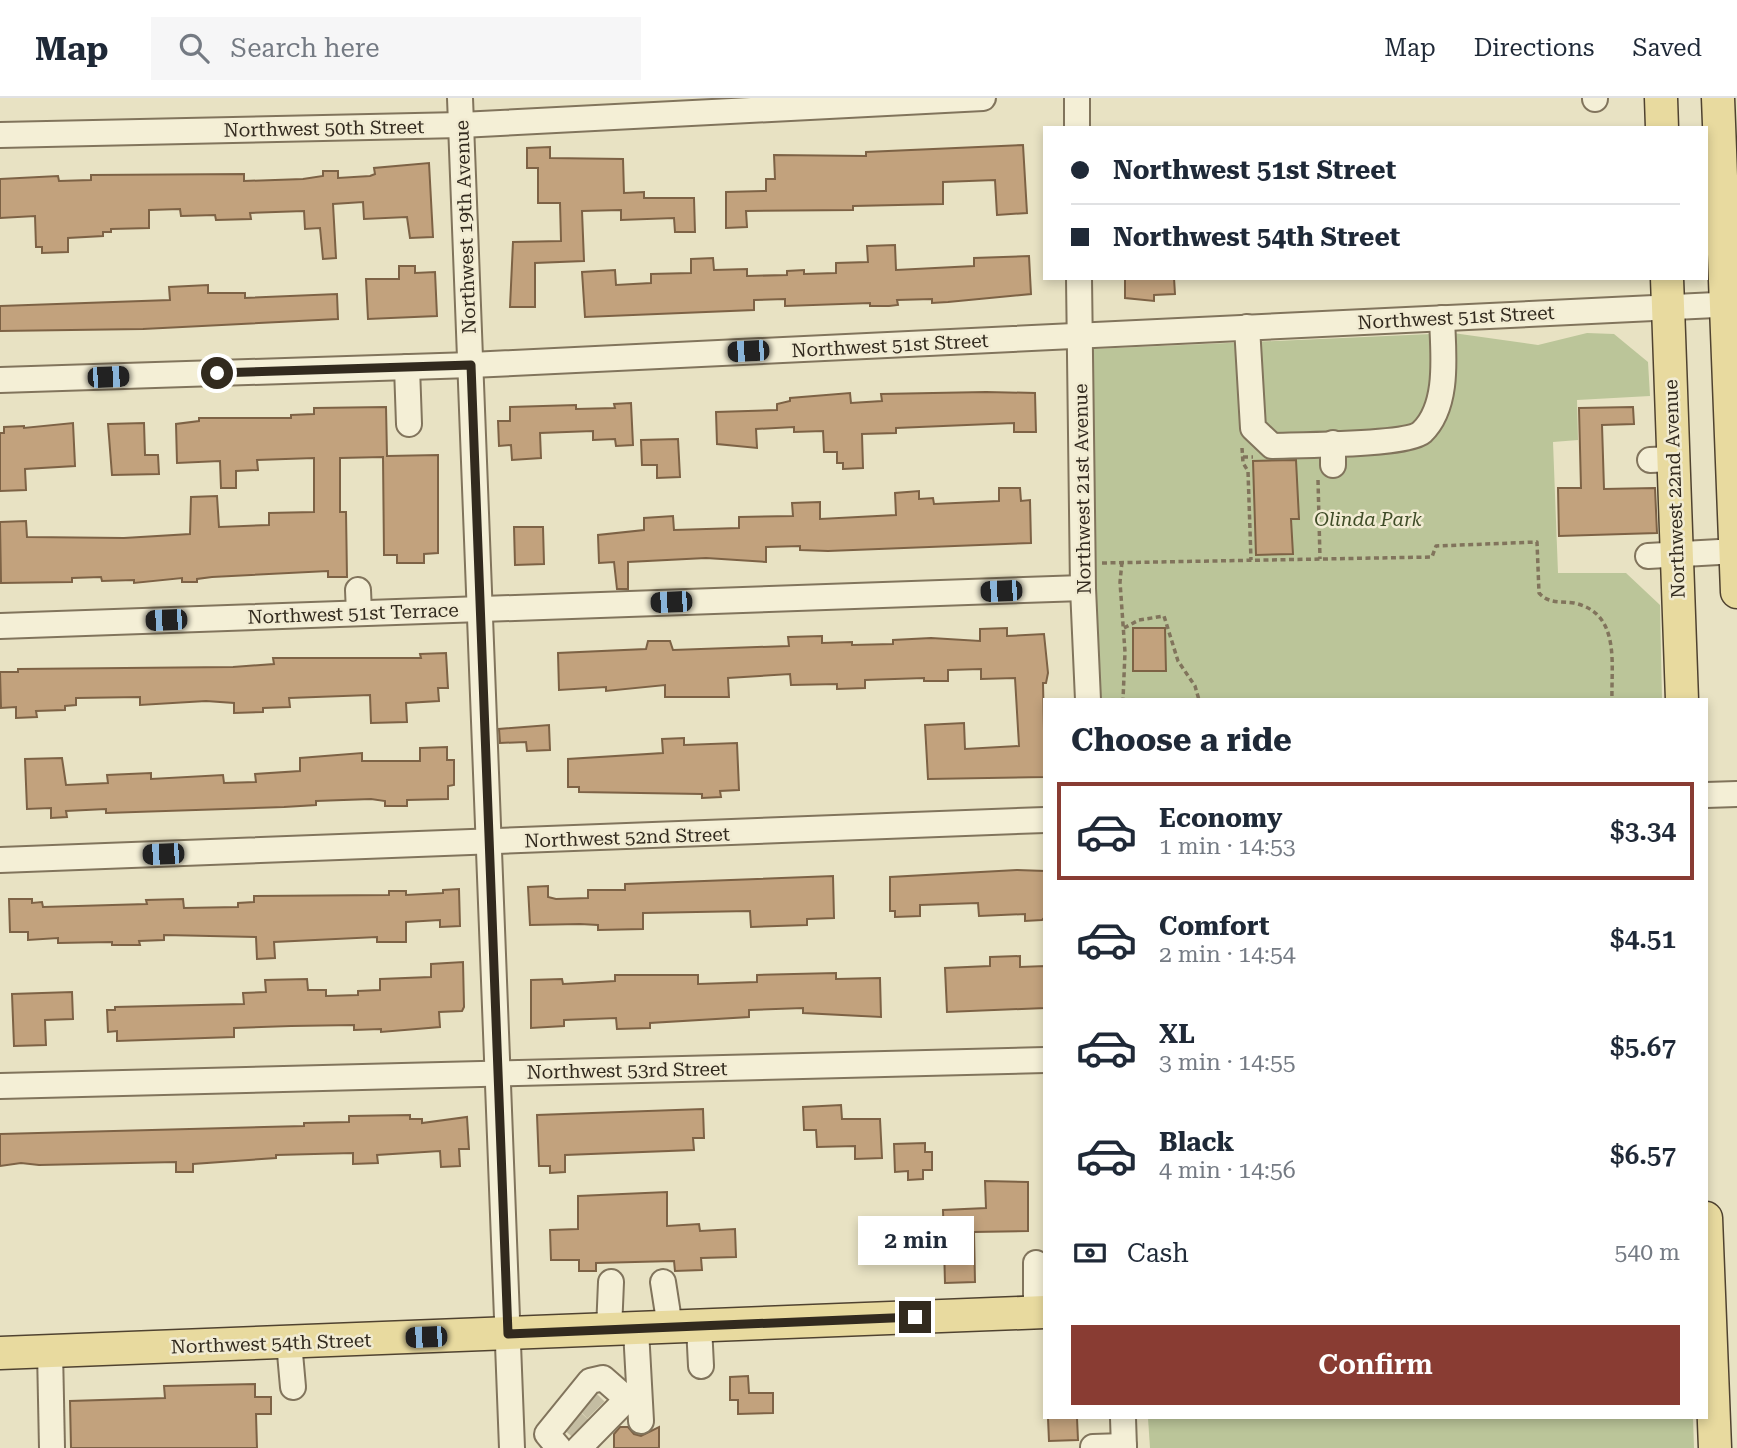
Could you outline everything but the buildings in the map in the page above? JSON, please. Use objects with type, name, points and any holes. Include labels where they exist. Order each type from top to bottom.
[{"type":"main road","points":[[1661,98],[1662,126]]},
{"type":"main road","points":[[1718,98],[1732,304],[1737,592]]},
{"type":"main road","name":"Northwest 22nd Avenue","points":[[1667,292],[1662,555],[1682,698]]},
{"type":"main road","points":[[1708,1230],[1718,1293],[1715,1448]]},
{"type":"main road","name":"Northwest 54th Street","points":[[0,1353],[1041,1312]]},
{"type":"street","name":"Northwest 19th Avenue","points":[[460,98],[471,365],[462,424],[479,608],[512,1448]]},
{"type":"street","name":"Northwest 50th Street","points":[[0,135],[461,125],[983,98]]},
{"type":"street","points":[[1077,98],[1077,126]]},
{"type":"street","name":"Northwest 21st Avenue","points":[[1079,280],[1083,588],[1088,698]]},
{"type":"street","name":"Northwest 51st Street","points":[[0,380],[471,365],[1442,318],[1667,292],[1732,304]]},
{"type":"street","points":[[1247,327],[1254,428],[1272,446],[1328,459],[1400,450],[1420,434],[1432,418],[1444,375],[1442,318]]},
{"type":"street","points":[[407,367],[409,424]]},
{"type":"street","points":[[1662,555],[1736,552]]},
{"type":"street","name":"Northwest 51st Terrace","points":[[0,626],[358,601],[479,608],[1083,588]]},
{"type":"street","points":[[1708,796],[1737,794]]},
{"type":"street","name":"Northwest 52nd Street","points":[[0,860],[1043,820]]},
{"type":"street","name":"Northwest 53rd Street","points":[[0,1086],[1043,1059]]},
{"type":"street","points":[[1036,1262],[1041,1312]]},
{"type":"street","points":[[611,1282],[623,1330],[633,1394],[641,1421]]},
{"type":"street","points":[[663,1282],[701,1366]]},
{"type":"street","points":[[289,1342],[293,1387]]},
{"type":"street","points":[[50,1351],[52,1448]]},
{"type":"street","points":[[561,1448],[547,1434],[576,1429],[592,1405],[590,1381],[603,1378],[633,1394]]},
{"type":"street","points":[[576,1429],[592,1405],[633,1394]]},
{"type":"street","points":[[1093,1447],[1124,1447],[1123,1419]]},
{"type":"street","points":[[551,1448],[561,1448]]},
{"type":"path","points":[[1242,445],[1243,463],[1248,471],[1251,560]]},
{"type":"path","points":[[1320,559],[1328,459]]},
{"type":"path","points":[[1083,563],[1432,557],[1436,546],[1537,542],[1539,593],[1546,600],[1577,604],[1597,614],[1610,632],[1612,698]]},
{"type":"path","points":[[1122,562],[1120,582],[1124,628],[1123,698]]},
{"type":"path","points":[[1124,628],[1139,620],[1164,616],[1178,661],[1195,686],[1198,698]]},
{"type":"green space","name":"Olinda Park","points":[[1453,333],[1538,345],[1587,333],[1614,334],[1648,362],[1650,396],[1577,400],[1578,440],[1553,442],[1558,573],[1626,573],[1660,605],[1662,698],[1100,698],[1087,358],[1094,349]]},
{"type":"green space","points":[[1148,1419],[1693,1419],[1694,1448],[1150,1448]]},
{"type":"tunnel","points":[[585,1399],[596,1410]]},
{"type":"tunnel","points":[[568,1417],[580,1428]]},
{"type":"route","points":[[217,373],[471,365],[508,1334],[915,1317]]}]
